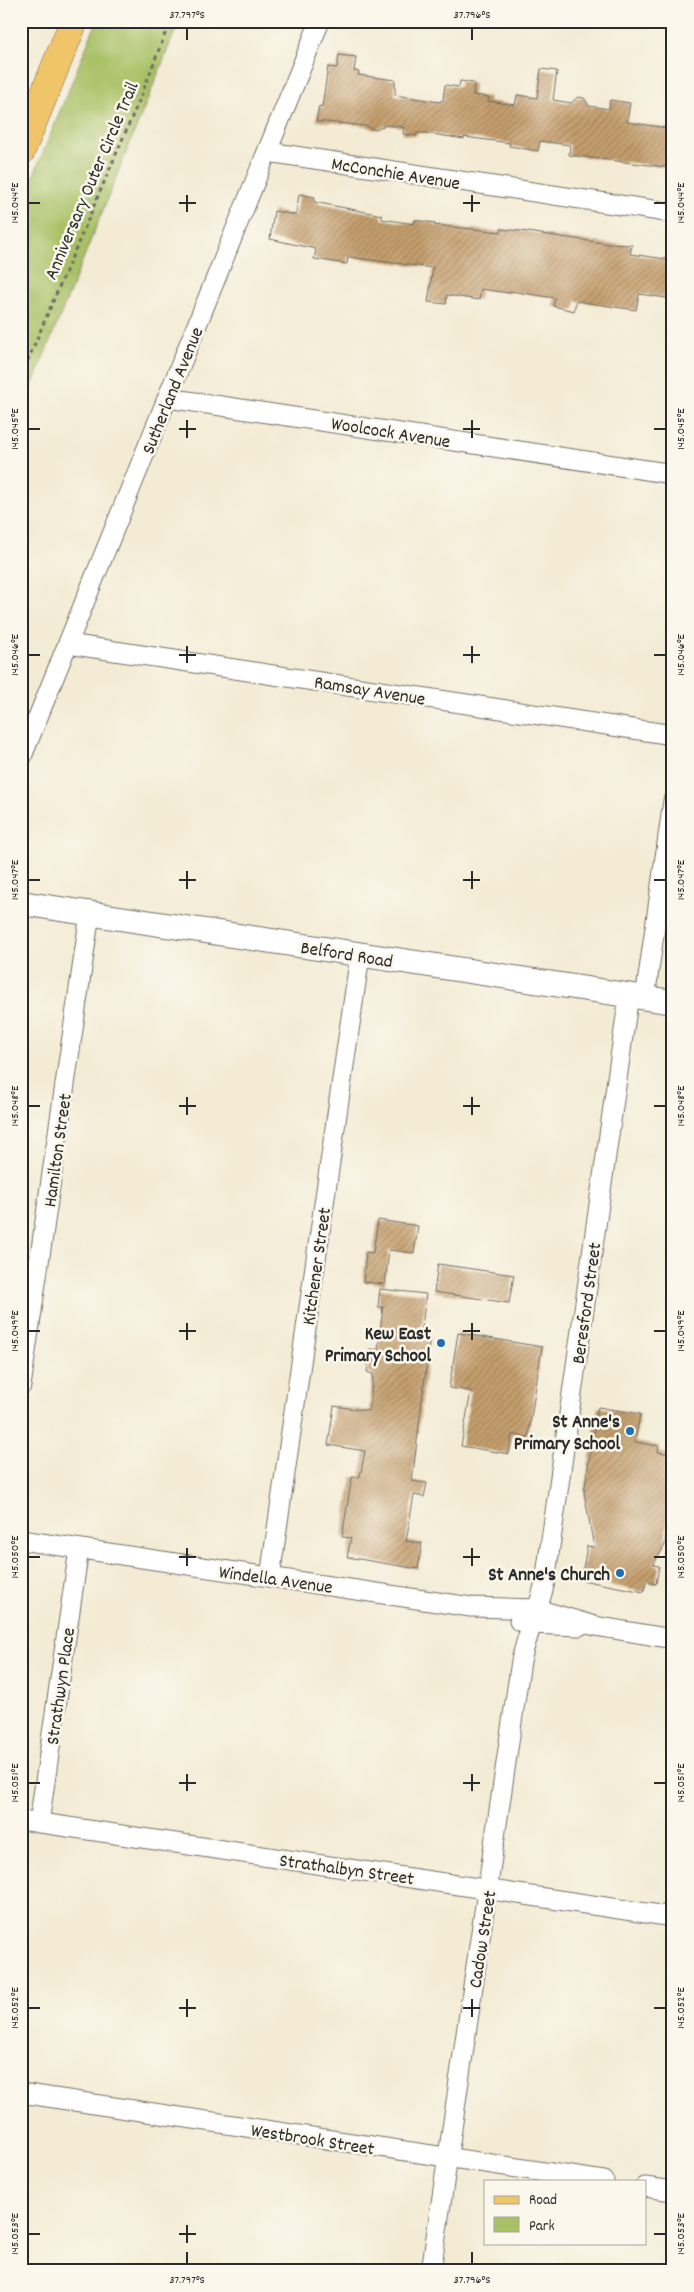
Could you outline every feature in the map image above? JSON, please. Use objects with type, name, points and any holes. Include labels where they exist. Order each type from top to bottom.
[{"type":"main road","points":[[21,151],[74,21]]},
{"type":"street","name":"Sutherland Avenue","points":[[21,759],[320,21]]},
{"type":"street","name":"McConchie Avenue","points":[[268,152],[673,213]]},
{"type":"street","name":"Woolcock Avenue","points":[[168,398],[673,474]]},
{"type":"street","name":"Ramsay Avenue","points":[[68,644],[673,734]]},
{"type":"street","name":"Beresford Street","points":[[534,1617],[545,1582],[637,996],[673,800]]},
{"type":"street","name":"Belford Road","points":[[21,903],[673,1002]]},
{"type":"street","name":"Hamilton Street","points":[[21,1386],[90,913]]},
{"type":"street","name":"Kitchener Street","points":[[270,1577],[360,955]]},
{"type":"street","name":"Windella Avenue","points":[[21,1540],[673,1639]]},
{"type":"street","name":"Strathwyn Place","points":[[30,1821],[79,1549]]},
{"type":"street","name":"Cadow Street","points":[[430,2271],[521,1661],[534,1617]]},
{"type":"street","name":"Strathalbyn Street","points":[[30,1821],[673,1916]]},
{"type":"street","name":"Westbrook Street","points":[[21,2093],[597,2180]]},
{"type":"street","points":[[646,2187],[673,2191]]},
{"type":"path","name":"Anniversary Outer Circle Trail","points":[[21,376],[141,96],[170,21]]},
{"type":"green space","points":[[97,21],[182,21],[174,34],[21,413],[21,206]]},
{"type":"building","points":[[339,55],[356,57],[354,71],[359,72],[358,75],[395,80],[395,95],[439,102],[443,100],[445,85],[459,87],[460,81],[474,83],[473,95],[489,97],[488,101],[515,105],[517,95],[537,98],[541,69],[557,71],[553,100],[571,103],[578,97],[584,98],[589,106],[609,109],[610,100],[630,103],[627,122],[673,129],[673,168],[569,155],[570,145],[540,141],[538,151],[509,146],[510,143],[464,137],[464,139],[426,133],[417,133],[416,136],[403,134],[404,127],[386,125],[375,130],[366,126],[316,121],[319,106],[322,107],[328,67],[337,68]]},
{"type":"building","points":[[299,194],[315,197],[314,202],[382,215],[382,219],[414,224],[415,220],[435,223],[434,225],[501,232],[501,229],[521,231],[609,244],[632,245],[630,254],[673,260],[673,299],[639,294],[636,310],[576,301],[574,311],[553,306],[555,298],[510,291],[509,293],[481,289],[479,300],[447,295],[446,304],[428,302],[433,268],[348,257],[347,264],[314,259],[316,249],[270,239],[274,211],[296,215]]},
{"type":"building","points":[[378,1220],[418,1226],[414,1253],[389,1250],[385,1284],[363,1282],[366,1252],[373,1253]]},
{"type":"building","points":[[438,1264],[514,1275],[509,1303],[434,1292]]},
{"type":"building","points":[[380,1289],[426,1294],[421,1335],[430,1336],[412,1481],[427,1483],[424,1497],[414,1495],[406,1541],[422,1543],[418,1569],[347,1557],[351,1538],[342,1537],[352,1477],[360,1477],[365,1451],[328,1445],[334,1406],[369,1411],[373,1374],[367,1372],[370,1349],[378,1350],[383,1307],[378,1307]]},
{"type":"building","points":[[458,1333],[542,1347],[528,1437],[512,1434],[509,1454],[461,1446],[471,1391],[449,1388]]},
{"type":"building","points":[[598,1407],[640,1414],[635,1442],[659,1446],[658,1452],[673,1454],[673,1504],[669,1504],[665,1545],[653,1565],[659,1566],[656,1584],[646,1582],[644,1592],[581,1580],[587,1546],[594,1547],[584,1492]]},
{"type":"place","name":"Kew East Primary School","points":[[441,1343]]},
{"type":"place","name":"St Anne's Primary School","points":[[630,1431]]},
{"type":"place","name":"St Anne's Church","points":[[620,1573]]}]
